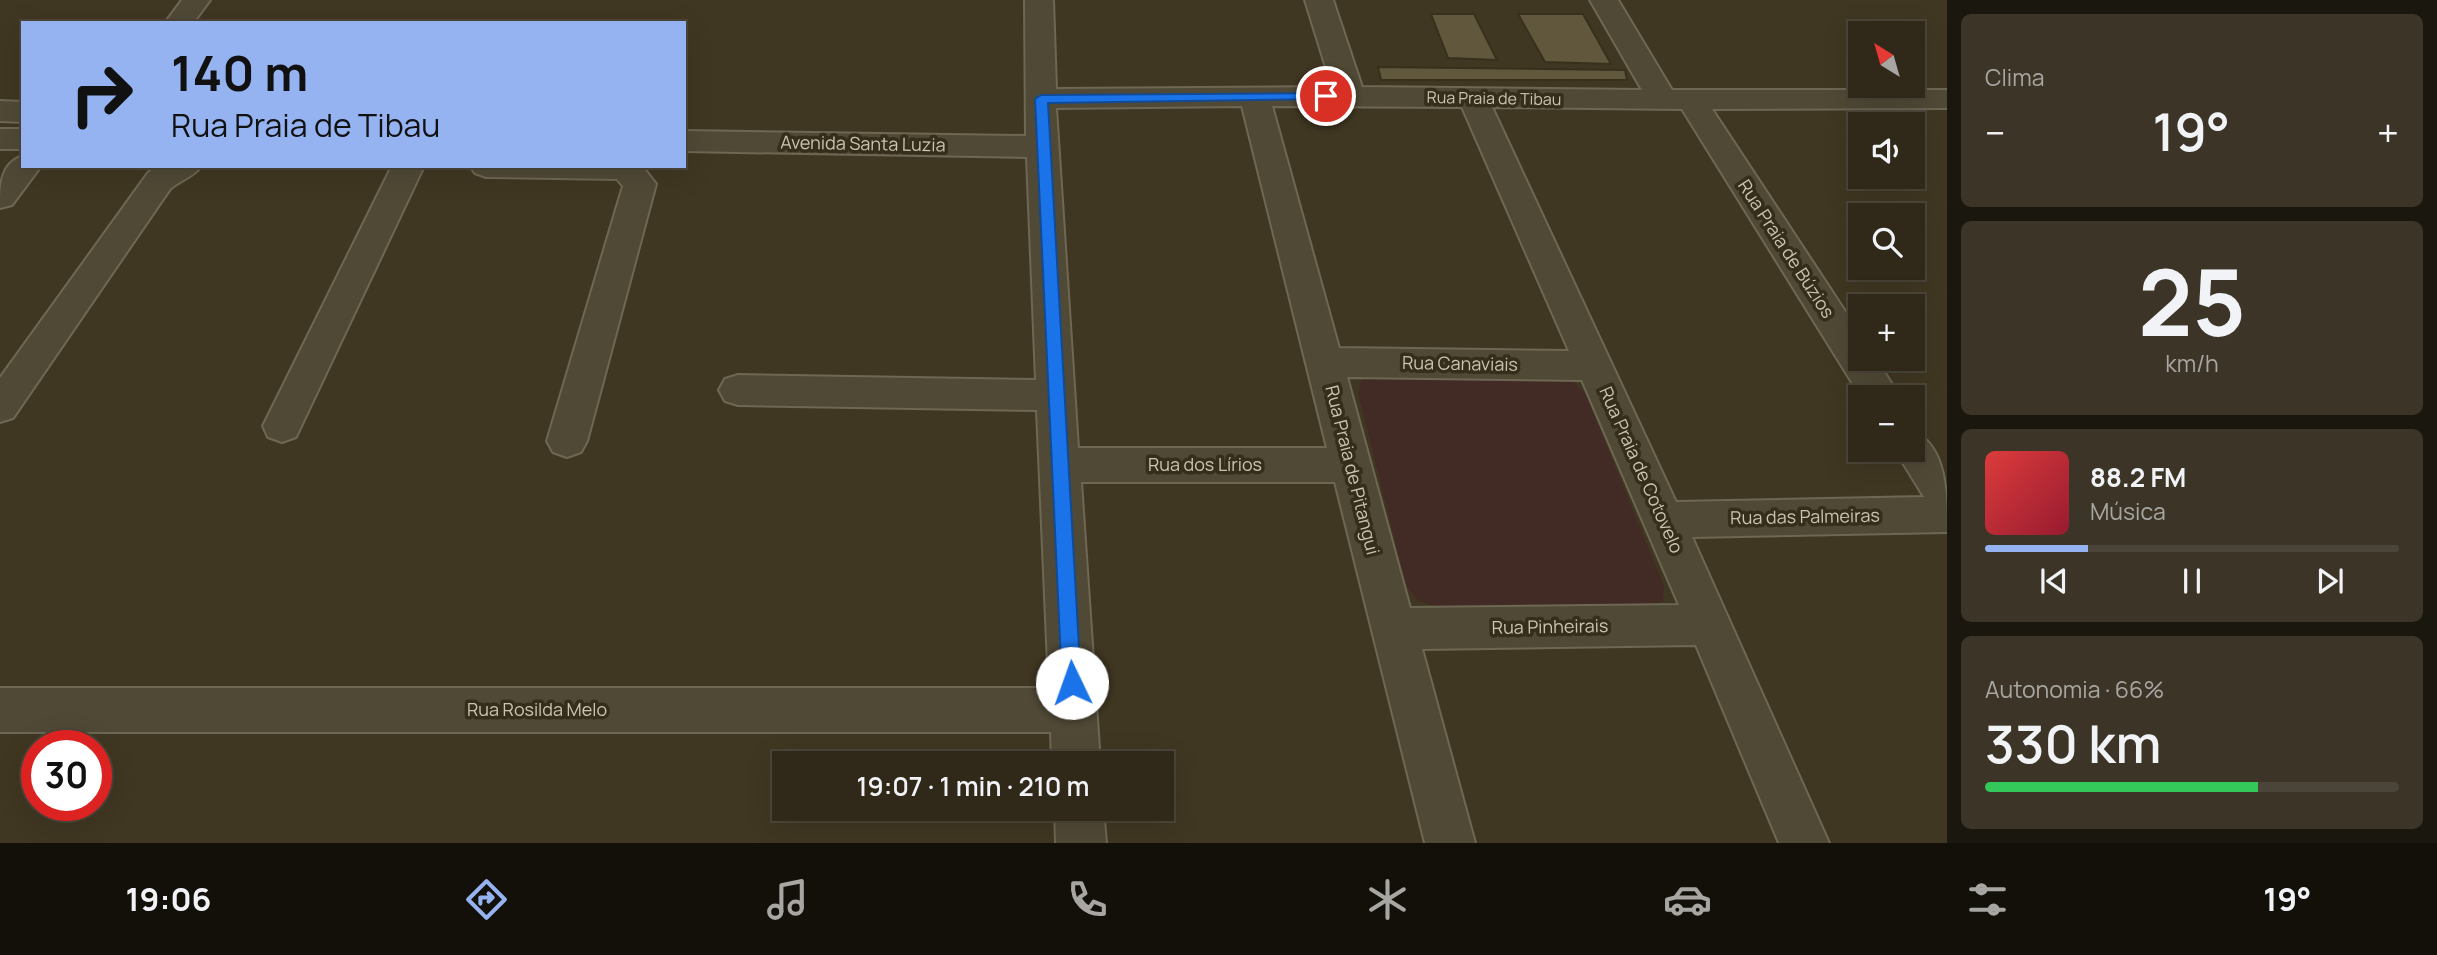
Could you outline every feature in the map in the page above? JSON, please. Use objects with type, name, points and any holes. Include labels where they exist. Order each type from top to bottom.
[{"type":"street","points":[[180,21],[196,0]]},
{"type":"street","points":[[1039,0],[1055,395],[1075,751]]},
{"type":"street","points":[[1319,0],[1350,96]]},
{"type":"street","name":"Rua Praia de Búzios","points":[[1604,0],[1677,100],[1873,385]]},
{"type":"street","name":"Rua Praia de Tibau","points":[[1042,122],[1255,97],[1934,100]]},
{"type":"street","name":"Rua Praia de Pitangui","points":[[1255,97],[1450,843]]},
{"type":"street","name":"Rua Praia de Cotovelo","points":[[1473,98],[1664,520],[1804,843]]},
{"type":"street","points":[[1934,100],[1947,131]]},
{"type":"street","points":[[0,111],[21,111]]},
{"type":"street","name":"Avenida Santa Luzia","points":[[686,119],[1042,122]]},
{"type":"street","name":"Avenida Santa Luzia","points":[[686,141],[1042,122]]},
{"type":"street","points":[[0,139],[21,139]]},
{"type":"street","points":[[0,197],[22,168]]},
{"type":"street","points":[[0,407],[159,181],[180,168]]},
{"type":"street","points":[[282,426],[407,168]]},
{"type":"street","points":[[567,442],[640,184],[627,170],[617,168]]},
{"type":"street","name":"Rua Canaviais","points":[[1325,362],[1595,366]]},
{"type":"street","points":[[738,390],[1055,395]]},
{"type":"street","points":[[1927,456],[1947,499]]},
{"type":"street","name":"Rua dos Lírios","points":[[1059,466],[1350,465]]},
{"type":"street","name":"Rua das Palmeiras","points":[[1664,520],[1947,514]]},
{"type":"street","name":"Rua Pinheirais","points":[[1392,629],[1708,625]]},
{"type":"street","name":"Rua Rosilda Melo","points":[[0,710],[1073,710]]},
{"type":"street","points":[[1080,821],[1081,843]]},
{"type":"shaded area","points":[[1367,377],[1565,378],[1573,381],[1585,393],[1664,586],[1663,601],[1648,608],[1437,607],[1417,600],[1406,585],[1358,393],[1361,381]]},
{"type":"building","points":[[1431,14],[1474,14],[1497,60],[1448,58]]},
{"type":"building","points":[[1518,14],[1583,14],[1611,64],[1545,62]]},
{"type":"building","points":[[1378,67],[1625,70],[1627,80],[1381,80]]},
{"type":"route","points":[[1072,683],[1041,99],[1326,96]]}]
